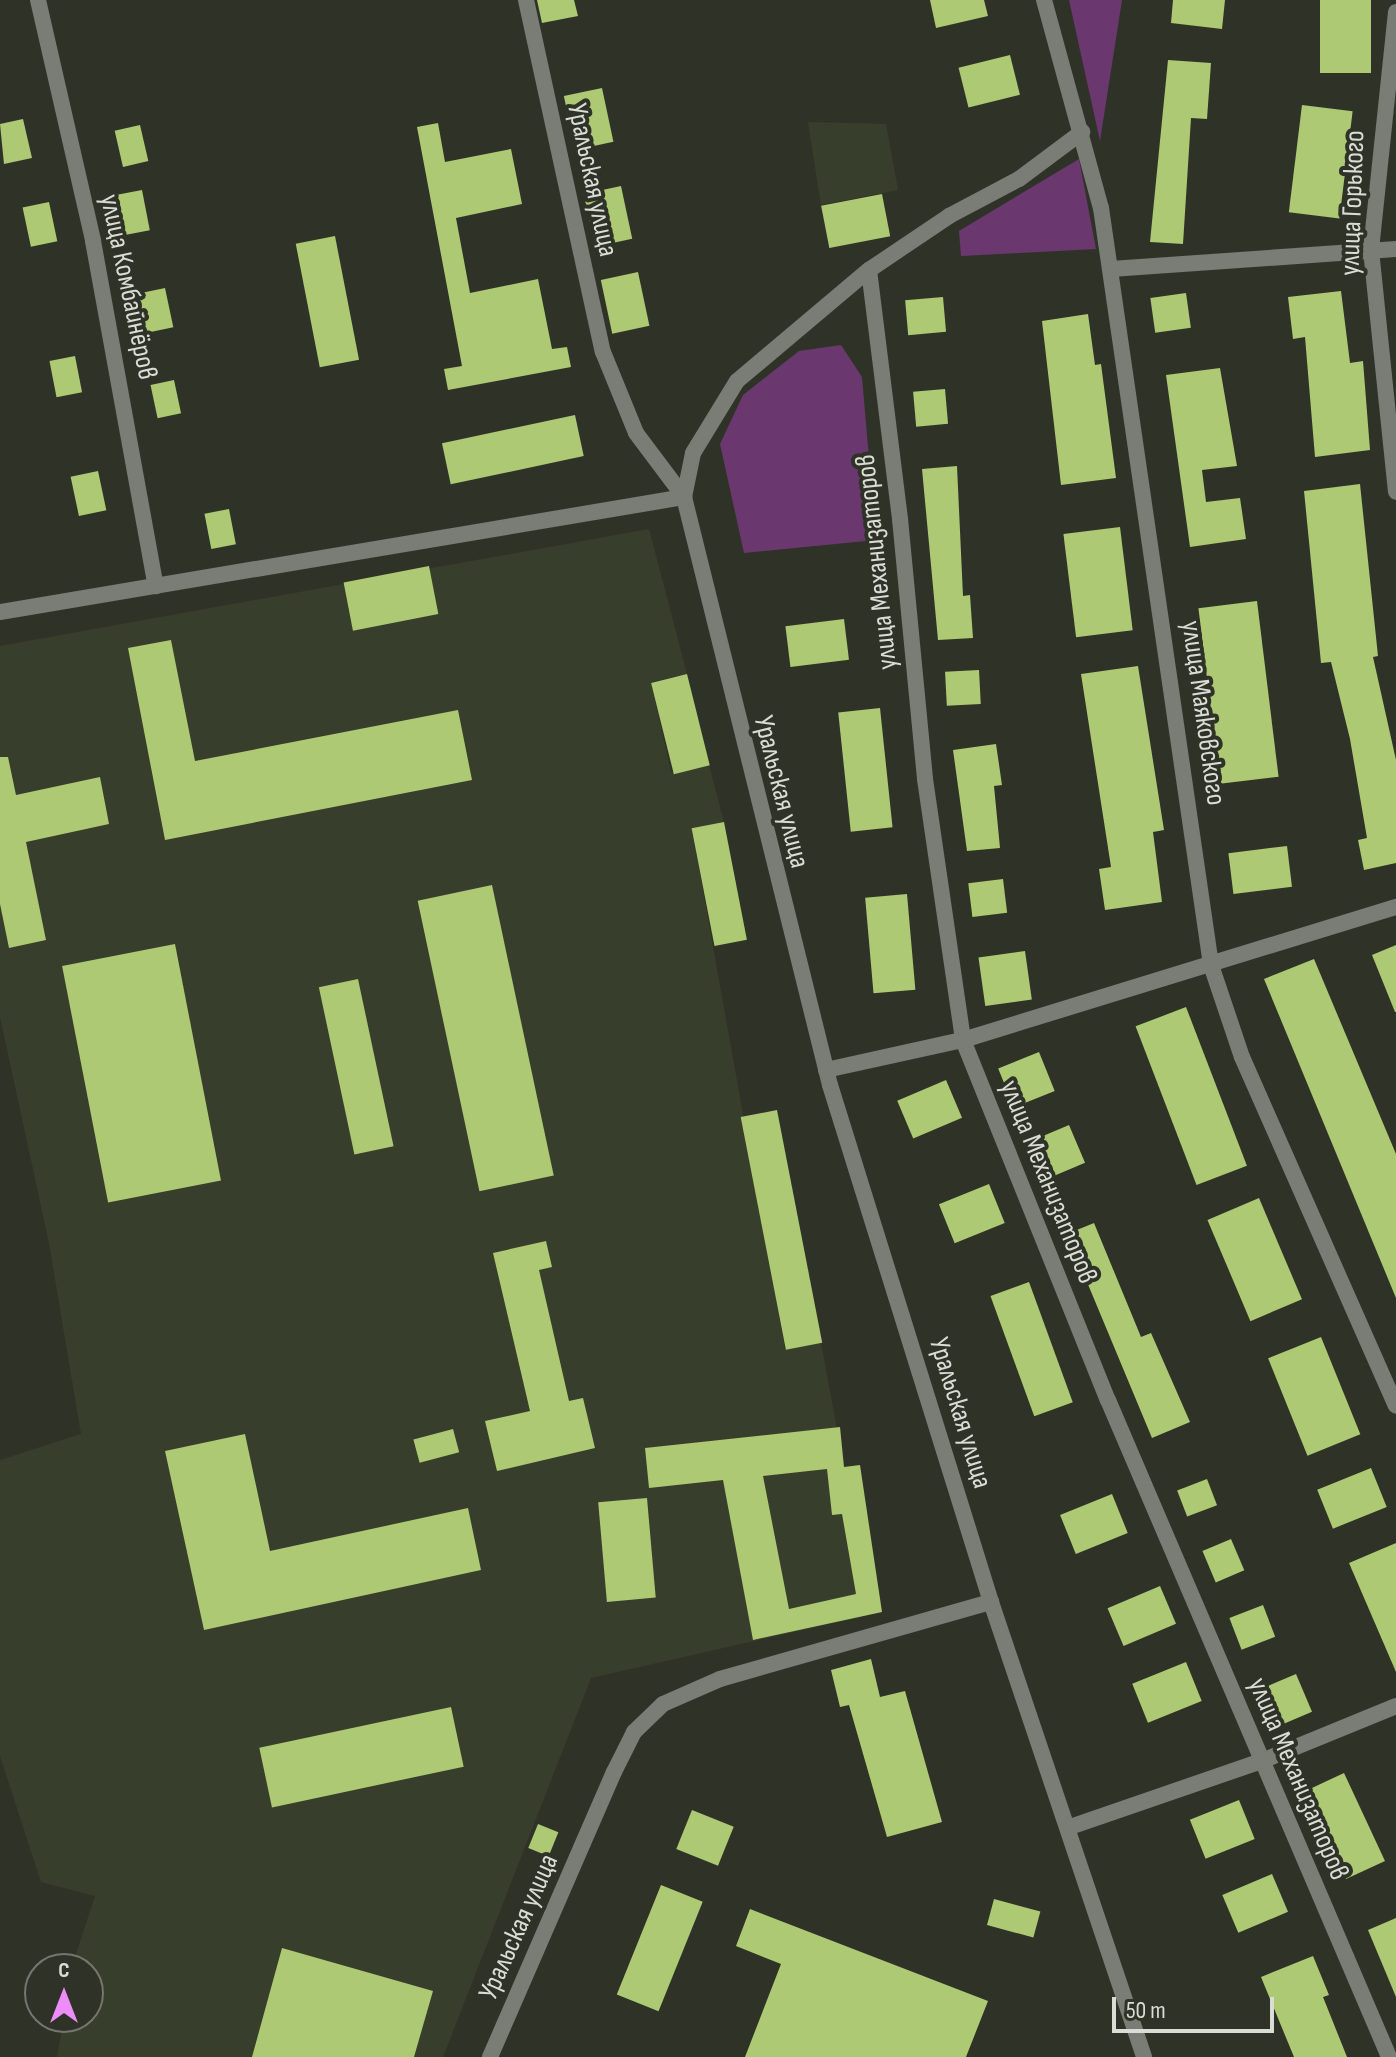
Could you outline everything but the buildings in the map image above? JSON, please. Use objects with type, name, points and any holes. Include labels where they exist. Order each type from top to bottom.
[{"type":"street","name":"улица Комбайнёров","points":[[38,0],[93,241],[156,586]]},
{"type":"street","name":"Уральская улица","points":[[526,0],[603,352],[636,433],[684,497],[826,1070],[991,1602],[1070,1827],[1144,2057]]},
{"type":"street","name":"улица Маяковского","points":[[1044,0],[1082,132],[1111,269],[1211,965],[1242,1057],[1396,1406]]},
{"type":"street","name":"улица Горького","points":[[1396,12],[1371,250],[1396,492]]},
{"type":"street","points":[[0,612],[684,497],[693,453],[737,381],[869,270],[949,216],[1019,179],[1082,132]]},
{"type":"street","points":[[1111,269],[1396,249]]},
{"type":"street","name":"улица Механизаторов","points":[[869,270],[900,519],[925,779],[963,1040],[1262,1761],[1389,2057]]},
{"type":"street","points":[[826,1070],[963,1040],[1396,907]]},
{"type":"street","name":"Уральская улица","points":[[490,2057],[614,1772],[634,1732],[663,1704],[720,1679],[991,1602]]},
{"type":"street","points":[[1070,1827],[1262,1761],[1396,1706]]},
{"type":"shaded area","points":[[1069,0],[1122,0],[1100,141]]},
{"type":"shaded area","points":[[808,122],[886,124],[898,190],[821,205]]},
{"type":"shaded area","points":[[1079,159],[1096,249],[961,256],[959,231]]},
{"type":"shaded area","points":[[841,345],[862,377],[876,540],[744,553],[720,444],[743,395],[799,351]]},
{"type":"shaded area","points":[[649,529],[687,674],[651,682],[671,772],[709,765],[724,822],[692,829],[785,1349],[821,1343],[844,1467],[865,1512],[882,1612],[591,1678],[443,2057],[57,2057],[61,2033],[104,2033],[104,1953],[76,1953],[95,1896],[41,1882],[0,1756],[0,1460],[81,1434],[49,1243],[0,1017],[0,646]]}]
